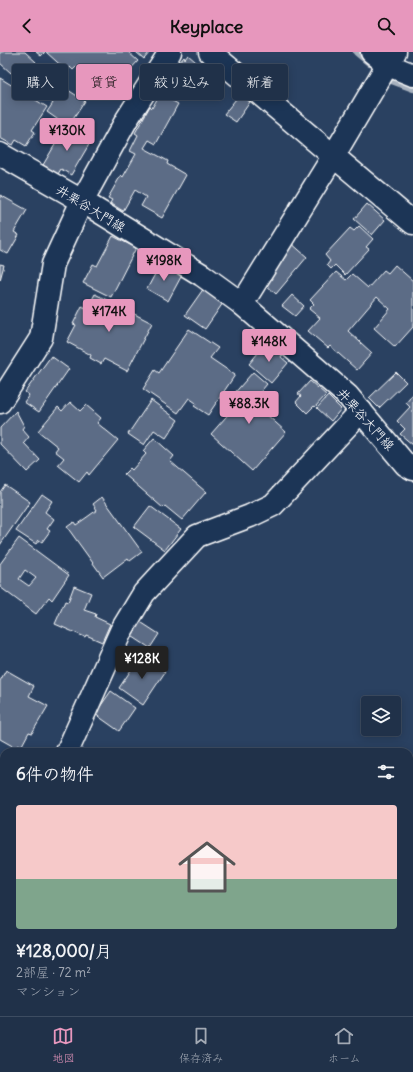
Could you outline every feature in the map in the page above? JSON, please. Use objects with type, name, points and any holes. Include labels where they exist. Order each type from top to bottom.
[{"type":"street","points":[[0,402],[42,338],[53,264],[82,201],[127,119],[170,52]]},
{"type":"street","points":[[210,52],[413,222]]},
{"type":"street","points":[[242,304],[334,155],[385,56],[413,75]]},
{"type":"street","name":"井栗谷大門線","points":[[0,154],[82,201],[202,274],[242,304],[348,396],[406,465],[413,469]]},
{"type":"street","points":[[69,748],[121,631],[144,593],[197,536],[250,516],[273,505],[361,411]]},
{"type":"building","points":[[0,52],[25,52],[36,62],[34,64],[12,64],[11,73],[0,63]]},
{"type":"building","points":[[36,52],[45,52],[41,56]]},
{"type":"building","points":[[46,52],[128,52],[138,61],[132,68],[132,64],[76,64],[76,67],[73,70],[70,67],[68,70],[68,64],[59,64]]},
{"type":"building","points":[[136,52],[150,52],[144,59]]},
{"type":"building","points":[[188,55],[198,64],[178,64],[184,57],[185,59]]},
{"type":"building","points":[[0,78],[12,85],[12,100],[36,100],[47,107],[32,130],[35,132],[26,146],[16,140],[13,145],[0,138]]},
{"type":"building","points":[[68,90],[76,95],[76,100],[85,101],[70,124],[65,122],[64,124],[47,112],[53,103],[48,100],[68,100]]},
{"type":"building","points":[[157,100],[171,100],[178,104],[156,144],[149,140],[144,148],[168,161],[167,164],[186,175],[162,218],[141,206],[146,197],[135,190],[123,211],[110,203],[112,200],[108,198],[121,175],[123,177],[136,154],[130,151],[138,135],[135,133],[150,106],[152,108]]},
{"type":"building","points":[[235,100],[248,100],[250,102],[236,122],[224,114]]},
{"type":"building","points":[[66,126],[91,141],[71,175],[61,169],[58,174],[43,165]]},
{"type":"building","points":[[0,195],[27,210],[14,232],[19,235],[8,254],[0,250]]},
{"type":"building","points":[[367,204],[385,220],[372,235],[354,219]]},
{"type":"building","points":[[359,226],[373,239],[366,247],[369,249],[345,275],[335,265],[331,269],[327,265],[330,261],[325,255],[350,228],[354,231]]},
{"type":"building","points":[[113,236],[136,248],[111,297],[83,283],[93,264],[97,266]]},
{"type":"building","points":[[290,242],[307,257],[276,294],[264,283]]},
{"type":"building","points":[[161,263],[182,275],[168,301],[147,289]]},
{"type":"building","points":[[0,264],[4,265],[0,280]]},
{"type":"building","points":[[395,265],[413,281],[413,327],[395,347],[374,328],[390,309],[377,297],[348,331],[372,353],[357,370],[330,346],[328,348],[308,331],[320,318],[309,309],[314,304],[310,300],[336,272],[346,280],[352,274],[368,288],[384,270],[388,273]]},
{"type":"building","points":[[204,288],[223,303],[205,329],[185,315]]},
{"type":"building","points":[[95,294],[152,323],[127,371],[104,359],[101,364],[90,358],[91,355],[67,342],[76,325],[73,324],[82,306],[87,309]]},
{"type":"building","points":[[292,295],[304,306],[295,316],[282,306]]},
{"type":"building","points":[[189,329],[218,348],[210,358],[235,375],[208,415],[194,406],[196,403],[189,398],[178,413],[143,389],[155,370],[159,373]]},
{"type":"building","points":[[267,342],[282,355],[281,357],[288,363],[271,383],[249,364]]},
{"type":"building","points":[[51,356],[69,369],[39,412],[24,402],[29,395],[25,392]]},
{"type":"building","points":[[253,372],[267,384],[258,395],[271,407],[265,413],[286,432],[252,471],[211,434],[239,402],[232,396]]},
{"type":"building","points":[[396,372],[406,382],[379,408],[369,398]]},
{"type":"building","points":[[310,381],[326,395],[307,413],[296,402],[301,396],[298,394]]},
{"type":"building","points":[[413,394],[413,445],[400,434],[405,429],[397,421],[410,407],[406,403]]},
{"type":"building","points":[[328,396],[341,409],[331,421],[317,408]]},
{"type":"building","points":[[151,400],[178,420],[166,438],[154,430],[144,445],[128,434]]},
{"type":"building","points":[[70,402],[80,411],[86,405],[101,418],[97,423],[118,440],[89,475],[87,472],[79,482],[58,465],[64,458],[55,451],[58,447],[38,431],[58,407],[62,411]]},
{"type":"building","points":[[16,411],[24,426],[22,429],[29,437],[24,443],[40,460],[27,472],[0,444],[0,428]]},
{"type":"building","points":[[154,438],[174,456],[170,461],[206,492],[182,520],[165,506],[163,508],[124,474],[130,468],[132,470],[146,454],[143,451]]},
{"type":"building","points":[[5,485],[30,502],[0,545],[0,492]]},
{"type":"building","points":[[42,494],[52,501],[45,512],[54,519],[47,529],[50,531],[42,542],[39,540],[36,544],[16,531]]},
{"type":"building","points":[[102,497],[142,552],[130,561],[128,558],[103,577],[67,527],[74,522],[76,525],[97,510],[93,504]]},
{"type":"building","points":[[150,506],[181,529],[165,550],[134,527]]},
{"type":"building","points":[[19,538],[69,575],[52,600],[49,597],[36,614],[0,587],[0,564]],"holes":[[[25,570],[36,578],[29,586],[19,579]]]},
{"type":"building","points":[[74,586],[91,593],[84,610],[96,614],[95,617],[110,624],[102,642],[86,635],[85,637],[55,624],[65,601],[68,602]]},
{"type":"building","points":[[139,621],[159,634],[150,648],[130,635]]},
{"type":"building","points":[[141,655],[165,672],[143,705],[119,688]]},
{"type":"building","points":[[6,670],[34,686],[29,696],[48,706],[32,733],[29,732],[21,747],[18,745],[16,748],[0,739],[0,681]]},
{"type":"building","points":[[111,691],[135,708],[119,731],[95,714]]},
{"type":"waterway","points":[[357,52],[370,63]]},
{"type":"waterway","points":[[383,74],[389,79],[413,88]]}]
